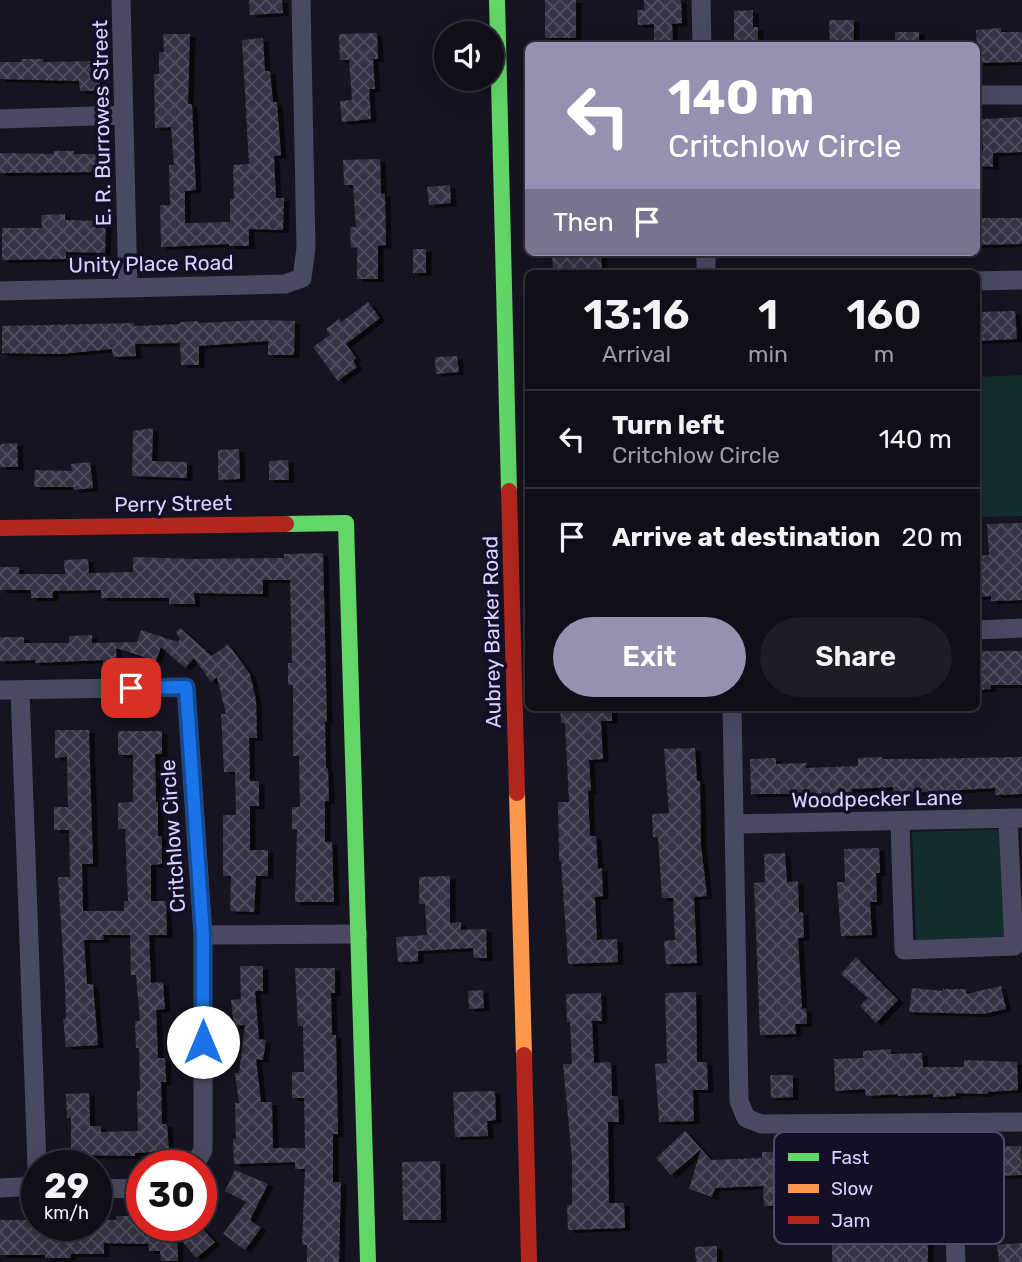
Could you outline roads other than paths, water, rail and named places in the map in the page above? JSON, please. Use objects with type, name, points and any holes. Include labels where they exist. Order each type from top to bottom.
[{"type":"street","name":"E. R. Burrowes Street","points":[[121,0],[128,288]]},
{"type":"street","name":"Unity Place Road","points":[[0,291],[285,284],[302,278],[306,248],[301,0]]},
{"type":"street","name":"Aubrey Barker Road","points":[[497,0],[521,644],[529,1262]]},
{"type":"street","points":[[701,0],[702,42]]},
{"type":"street","points":[[980,95],[1022,95]]},
{"type":"street","points":[[0,119],[124,115]]},
{"type":"street","points":[[980,281],[1022,280]]},
{"type":"street","name":"Perry Street","points":[[0,528],[346,523],[358,934]]},
{"type":"street","points":[[980,629],[1022,628]]},
{"type":"street","name":"Critchlow Circle","points":[[10,690],[186,687],[203,935],[203,1150]]},
{"type":"street","points":[[10,690],[36,1150]]},
{"type":"street","points":[[732,711],[739,1101],[746,1118],[761,1124],[1022,1122]]},
{"type":"street","points":[[900,822],[904,950],[1014,946],[1015,819]]},
{"type":"street","name":"Woodpecker Lane","points":[[734,824],[1015,819]]},
{"type":"street","points":[[203,935],[358,934],[368,1262]]},
{"type":"street","points":[[951,1124],[951,1132]]},
{"type":"street","points":[[0,1188],[21,1187]]},
{"type":"street","points":[[955,1244],[956,1262]]}]
